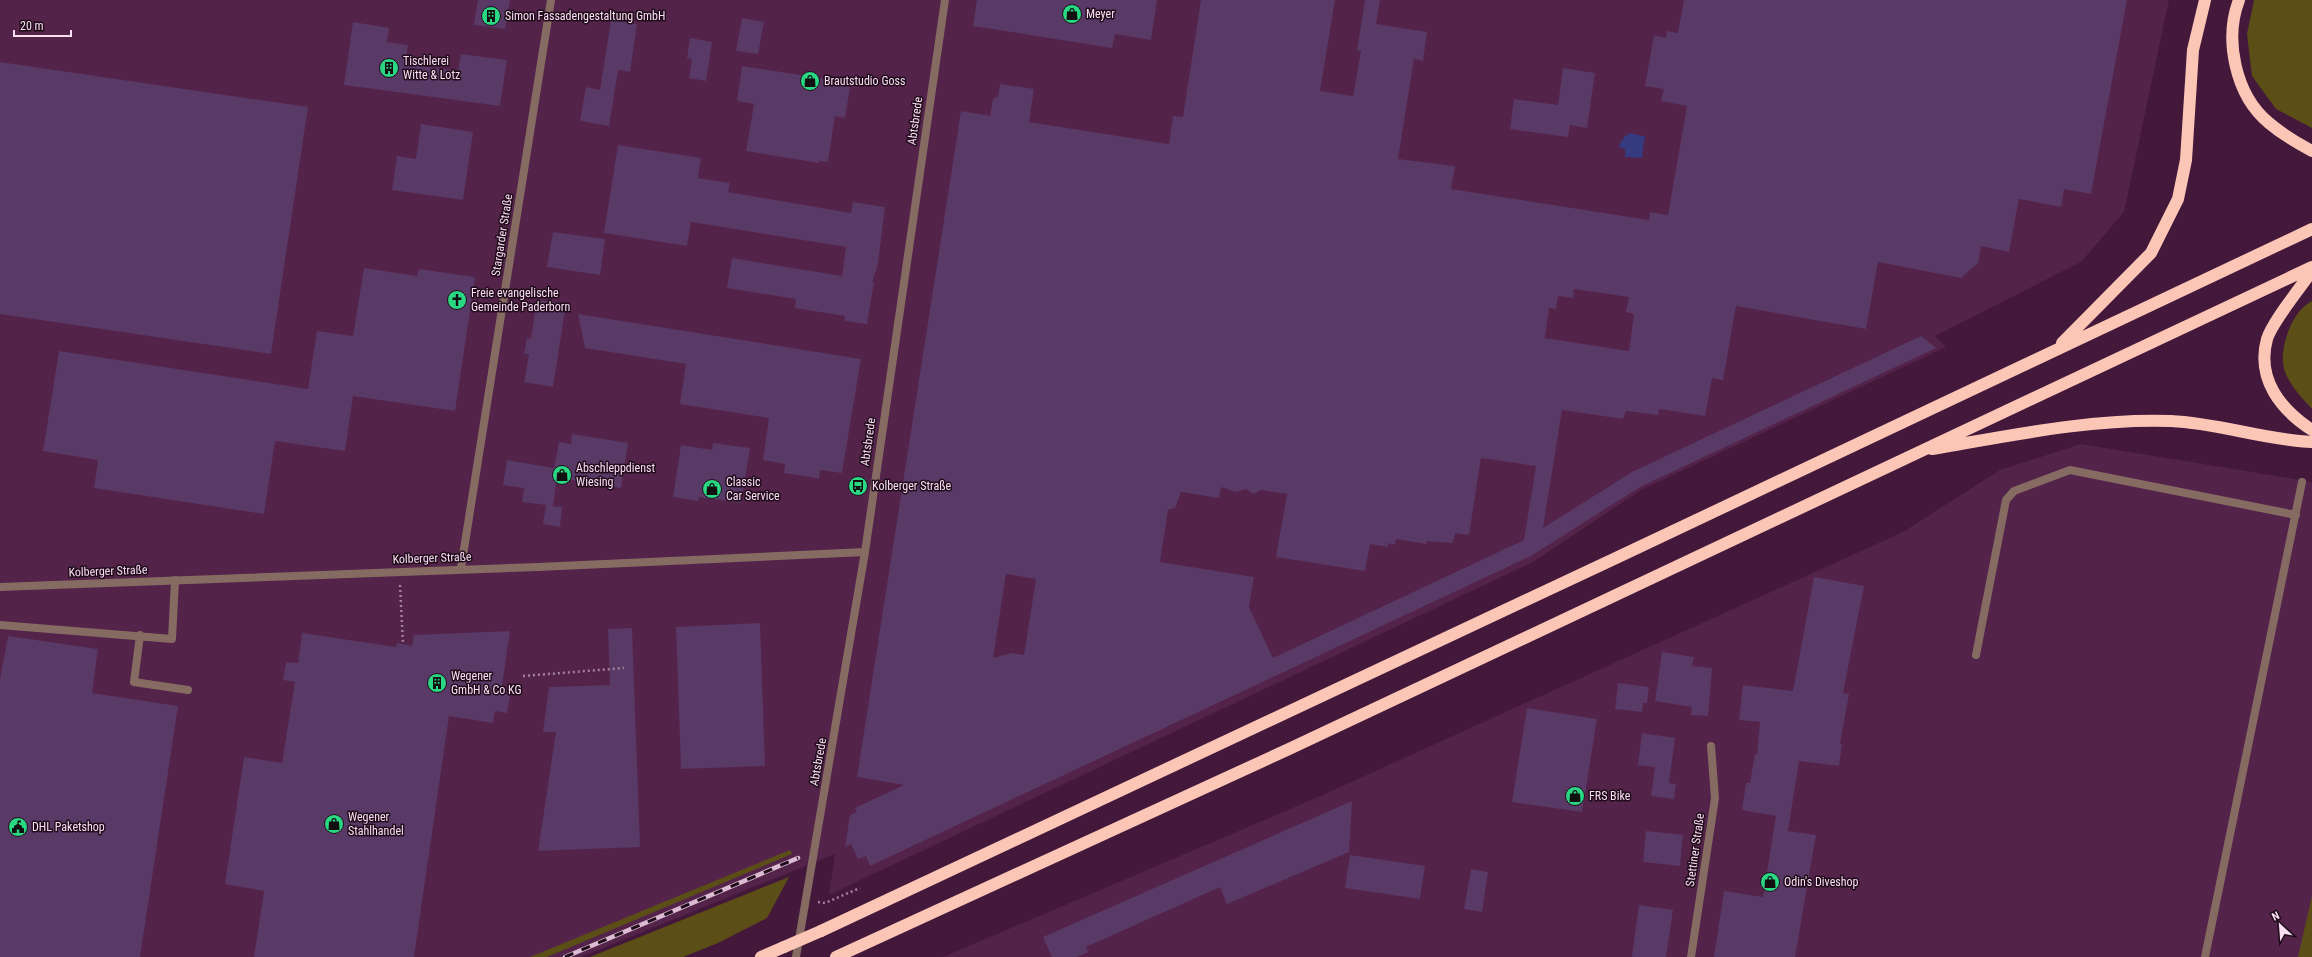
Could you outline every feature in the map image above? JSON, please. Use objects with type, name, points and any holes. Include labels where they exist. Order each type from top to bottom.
[{"type":"highway","points":[[2056,350],[2151,254],[2178,200],[2186,160],[2193,50],[2205,0]]},
{"type":"highway","points":[[2239,0],[2233,16],[2232,48],[2238,73],[2251,102],[2268,122],[2312,151]]},
{"type":"highway","points":[[761,957],[1609,562],[2312,229]]},
{"type":"highway","points":[[836,957],[1296,746],[2312,267]]},
{"type":"highway","points":[[2312,271],[2267,338],[2264,362],[2272,388],[2281,404],[2312,430]]},
{"type":"highway","points":[[1917,452],[2020,434],[2105,424],[2170,421],[2230,428],[2291,441],[2312,442]]},
{"type":"street","name":"Stargarder Straße","points":[[461,568],[551,0]]},
{"type":"street","name":"Abtsbrede","points":[[796,957],[865,552],[945,0]]},
{"type":"street","points":[[1976,655],[2006,500],[2014,491],[2070,470],[2296,515]]},
{"type":"street","points":[[2205,957],[2302,482]]},
{"type":"street","name":"Kolberger Straße","points":[[0,587],[461,568],[538,567],[865,552]]},
{"type":"street","points":[[0,625],[140,635],[172,639],[175,580]]},
{"type":"street","points":[[140,635],[134,682],[188,690]]},
{"type":"street","name":"Stettiner Straße","points":[[1691,957],[1715,798],[1711,746]]},
{"type":"path","points":[[401,604],[403,644]]},
{"type":"path","points":[[523,676],[624,668]]},
{"type":"path","points":[[825,903],[860,888]]},
{"type":"shaded area","points":[[0,0],[2169,0],[2124,212],[2081,262],[1935,336],[1946,347],[1641,490],[1533,562],[829,895],[835,854],[581,957],[0,957]]},
{"type":"shaded area","points":[[2254,0],[2312,0],[2312,128],[2276,109],[2252,76],[2247,34]]},
{"type":"shaded area","points":[[1631,133],[1646,137],[1644,141],[1642,158],[1625,157],[1625,149],[1620,148],[1619,145],[1625,136]]},
{"type":"shaded area","points":[[2312,301],[2312,409],[2290,383],[2285,372],[2283,353],[2288,332],[2298,313]]},
{"type":"shaded area","points":[[2081,444],[2312,482],[2312,957],[943,957],[1316,798],[1903,532],[2000,470]]},
{"type":"shaded area","points":[[790,850],[792,854],[547,957],[530,957]]},
{"type":"shaded area","points":[[789,877],[767,918],[718,943],[683,957],[590,957]]},
{"type":"shaded area","points":[[2312,896],[2312,957],[2298,957]]},
{"type":"building","name":"Simon Fassadengestaltung GmbH","points":[[478,0],[510,0],[505,29],[474,25]]},
{"type":"building","name":"Meyer","points":[[977,0],[1157,0],[1151,40],[1115,34],[1112,48],[973,26]]},
{"type":"building","points":[[1201,0],[1335,0],[1320,91],[1353,96],[1361,51],[1357,50],[1365,0],[1380,0],[1376,24],[1427,32],[1423,61],[1414,59],[1398,159],[1455,166],[1451,189],[1649,220],[1650,212],[1668,215],[1687,106],[1661,101],[1664,89],[1645,86],[1654,35],[1666,38],[1667,31],[1678,33],[1684,0],[2127,0],[2091,194],[2064,189],[2061,207],[2019,199],[2009,252],[1981,246],[1978,263],[1961,278],[1878,262],[1866,329],[1736,306],[1723,380],[1712,378],[1705,416],[1659,409],[1658,415],[1626,411],[1623,419],[1562,410],[1543,528],[1632,472],[1921,336],[1936,348],[1640,487],[1531,556],[870,866],[866,856],[858,859],[851,844],[845,847],[850,815],[857,812],[855,808],[904,785],[857,777],[961,111],[990,116],[993,99],[998,96],[1000,84],[1034,89],[1029,122],[1169,144],[1173,116],[1183,117]],"holes":[[[1574,289],[1629,297],[1626,312],[1634,314],[1629,351],[1545,338],[1549,308],[1556,309],[1558,296],[1573,298]],[[1481,458],[1536,466],[1524,540],[1273,658],[1249,607],[1254,577],[1160,562],[1168,510],[1175,508],[1181,492],[1219,498],[1221,487],[1235,492],[1246,489],[1254,494],[1261,490],[1287,494],[1276,557],[1365,571],[1370,544],[1388,547],[1388,543],[1395,545],[1396,539],[1426,544],[1426,541],[1453,543],[1455,533],[1469,535]],[[1006,574],[1036,579],[1024,655],[1012,653],[993,658]]]},
{"type":"building","points":[[742,18],[764,22],[758,54],[736,51]]},
{"type":"building","points":[[611,20],[637,24],[630,72],[618,70],[609,126],[580,121],[586,87],[600,90]]},
{"type":"building","name":"Tischlerei Witte & Lotz","points":[[353,22],[389,28],[387,42],[408,45],[405,64],[458,71],[461,54],[507,60],[500,106],[344,85]]},
{"type":"building","points":[[690,38],[712,42],[706,81],[689,78],[692,59],[687,58]]},
{"type":"building","points":[[0,62],[308,107],[271,354],[0,314]]},
{"type":"building","points":[[742,66],[832,80],[831,84],[850,87],[845,118],[835,116],[828,162],[819,161],[819,163],[746,151],[754,104],[737,101]]},
{"type":"building","points":[[1563,68],[1595,73],[1587,128],[1570,125],[1568,137],[1510,129],[1514,99],[1558,105]]},
{"type":"building","points":[[421,124],[473,132],[463,200],[392,190],[397,156],[416,159]]},
{"type":"building","points":[[618,145],[701,158],[698,178],[730,183],[728,192],[851,213],[853,202],[885,207],[878,264],[872,282],[874,282],[867,324],[844,321],[845,316],[795,308],[796,299],[727,288],[732,258],[842,276],[846,247],[691,222],[687,246],[604,233]]},
{"type":"building","points":[[553,232],[605,239],[600,275],[547,267]]},
{"type":"building","points":[[364,268],[417,276],[419,269],[475,277],[455,411],[353,396],[345,451],[275,441],[264,514],[94,488],[98,460],[43,451],[59,351],[308,389],[317,331],[353,336]]},
{"type":"building","points":[[537,300],[566,304],[553,387],[524,382],[529,354],[524,354],[527,338],[531,339]]},
{"type":"building","points":[[578,314],[861,359],[842,473],[820,470],[819,479],[784,473],[785,464],[763,460],[769,418],[680,404],[686,364],[585,348]]},
{"type":"building","points":[[572,434],[628,443],[621,488],[557,478],[553,506],[562,507],[560,527],[543,524],[546,505],[522,502],[524,488],[503,485],[507,460],[554,468],[559,442],[571,444]]},
{"type":"building","points":[[713,443],[750,448],[741,503],[699,497],[698,501],[673,497],[681,445],[712,450]]},
{"type":"building","points":[[1814,577],[1864,586],[1843,693],[1849,694],[1840,744],[1842,744],[1839,766],[1799,761],[1788,831],[1816,835],[1795,957],[1714,957],[1724,891],[1763,897],[1776,816],[1742,810],[1746,783],[1750,783],[1755,754],[1757,754],[1760,722],[1739,720],[1743,685],[1793,691]]},
{"type":"building","points":[[760,623],[765,766],[681,769],[676,627]]},
{"type":"building","points":[[632,628],[640,847],[538,851],[556,732],[543,732],[549,687],[610,685],[608,629]]},
{"type":"building","name":"Wegener Stahlhandel","points":[[510,631],[501,693],[510,695],[507,713],[495,711],[493,723],[449,716],[414,957],[254,957],[264,891],[225,884],[244,757],[282,763],[295,682],[283,680],[286,662],[298,663],[302,633],[396,647],[397,643],[412,646],[414,635]]},
{"type":"building","points":[[8,636],[98,649],[92,693],[178,706],[140,957],[0,957],[0,679]]},
{"type":"building","points":[[1662,652],[1694,657],[1692,666],[1712,668],[1708,716],[1691,715],[1692,707],[1655,701]]},
{"type":"building","points":[[1618,683],[1649,687],[1647,703],[1643,703],[1642,712],[1615,709]]},
{"type":"building","points":[[1527,708],[1597,719],[1582,812],[1512,802]]},
{"type":"building","points":[[1642,733],[1675,738],[1669,783],[1676,784],[1674,799],[1651,796],[1655,767],[1638,765]]},
{"type":"building","points":[[1352,801],[1349,852],[1227,904],[1220,887],[1086,947],[1088,952],[1077,957],[1052,957],[1043,937]]},
{"type":"building","points":[[1646,831],[1683,835],[1680,866],[1643,862]]},
{"type":"building","points":[[1350,855],[1425,866],[1420,899],[1345,888]]},
{"type":"building","points":[[1471,869],[1488,872],[1482,912],[1464,909]]},
{"type":"building","points":[[1639,905],[1673,910],[1666,957],[1632,957]]},
{"type":"railway","points":[[565,957],[798,858]]},
{"type":"place","name":"Meyer","points":[[1072,14]]},
{"type":"place","name":"Simon Fassadengestaltung GmbH","points":[[491,16]]},
{"type":"place","name":"Tischlerei Witte & Lotz","points":[[389,68]]},
{"type":"place","name":"Brautstudio Goss","points":[[810,81]]},
{"type":"place","name":"Freie evangelische Gemeinde Paderborn","points":[[457,300]]},
{"type":"place","name":"Abschleppdienst Wiesing","points":[[562,475]]},
{"type":"place","name":"Kolberger Straße","points":[[858,486]]},
{"type":"place","name":"Classic Car Service","points":[[712,489]]},
{"type":"place","name":"Wegener GmbH & Co KG","points":[[437,683]]},
{"type":"place","name":"FRS Bike","points":[[1575,796]]},
{"type":"place","name":"Wegener Stahlhandel","points":[[334,824]]},
{"type":"place","name":"DHL Paketshop","points":[[18,827]]},
{"type":"place","name":"Odin's Diveshop","points":[[1770,882]]}]
